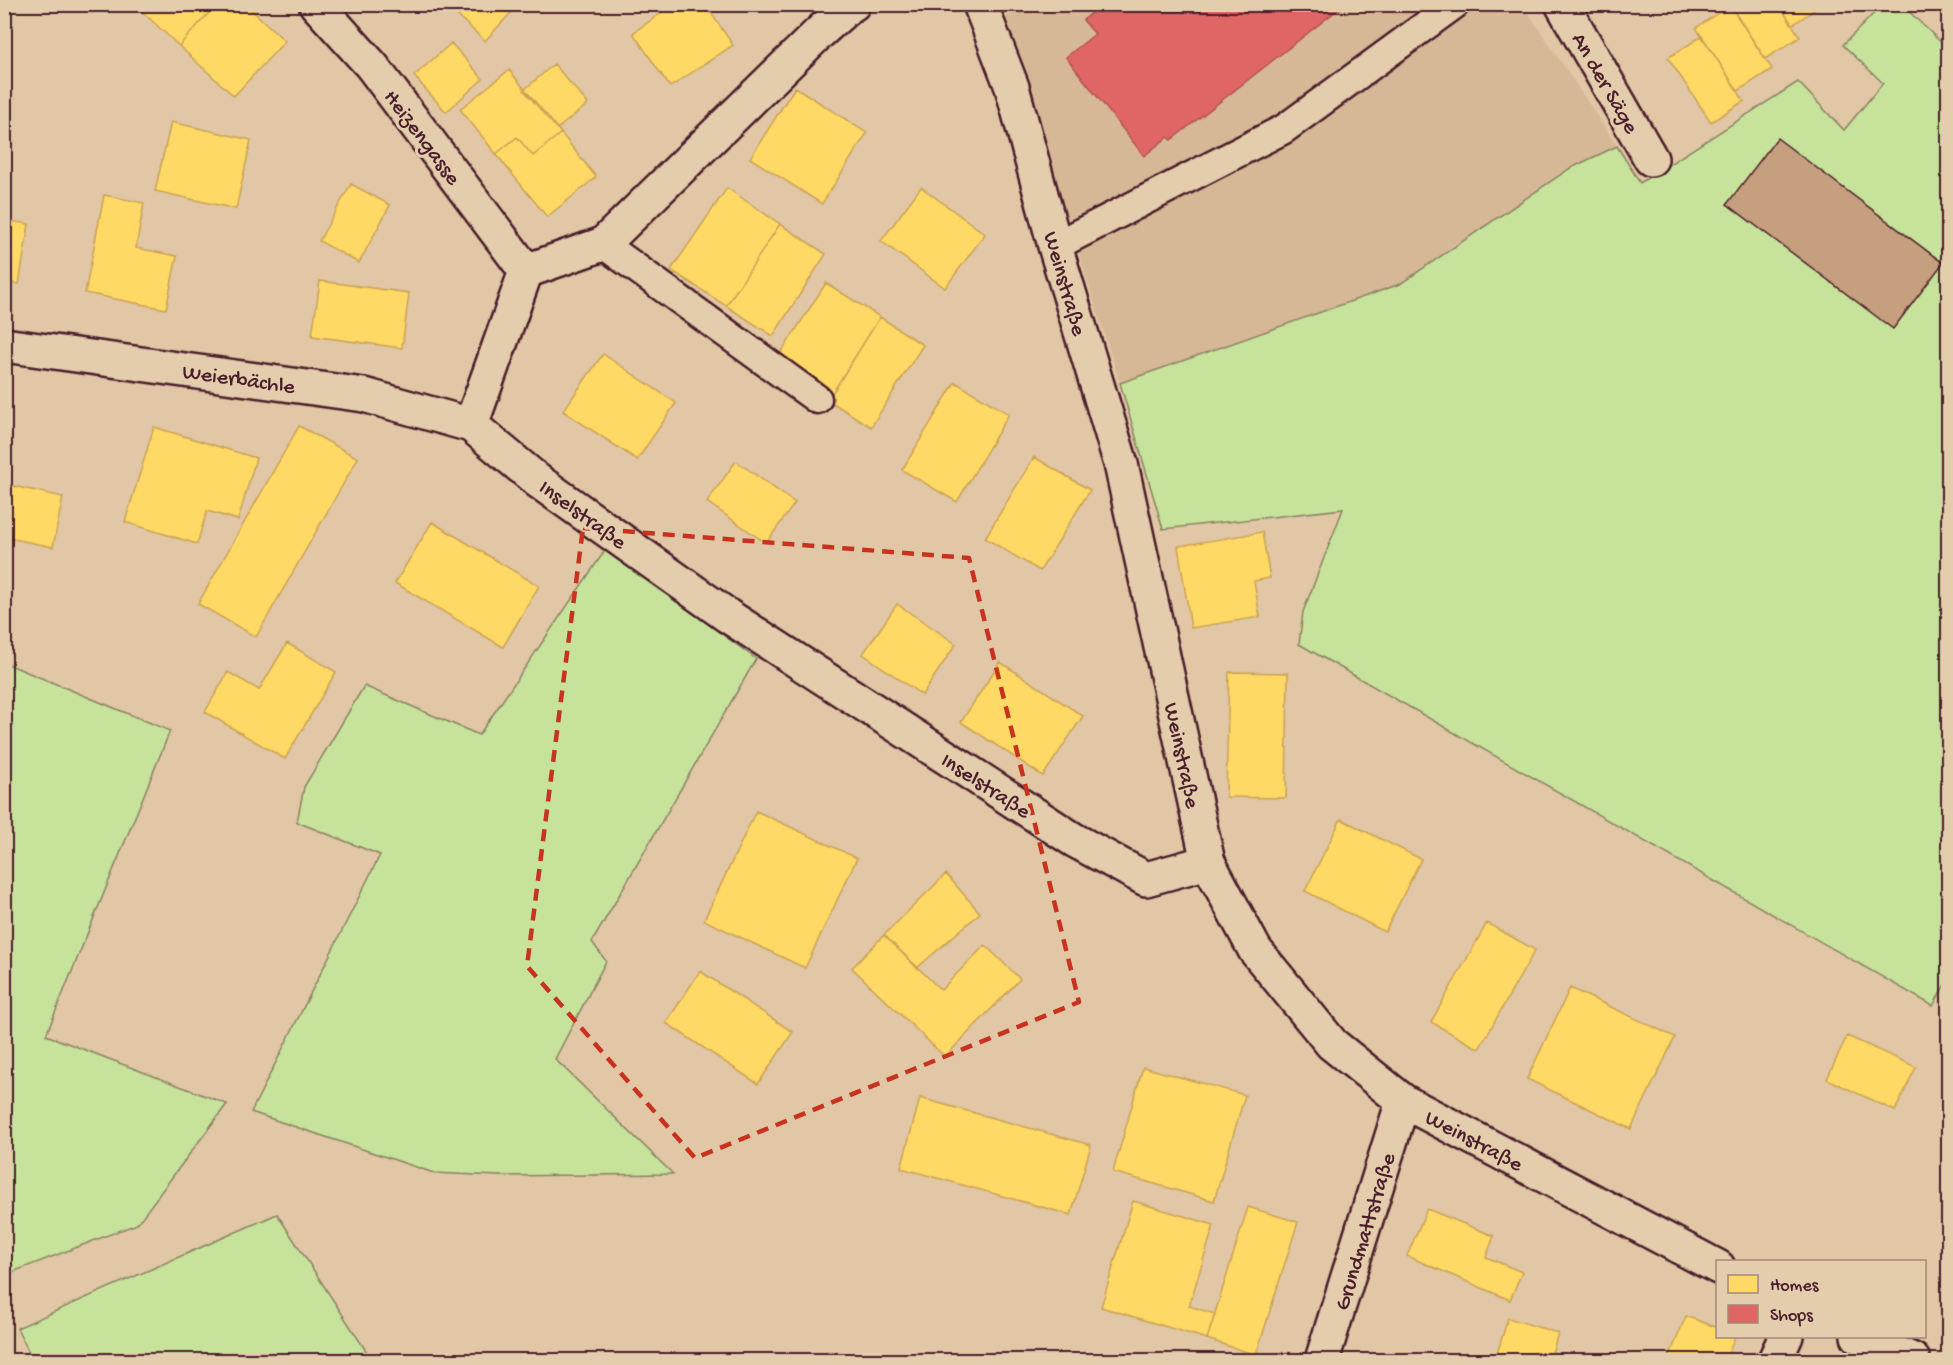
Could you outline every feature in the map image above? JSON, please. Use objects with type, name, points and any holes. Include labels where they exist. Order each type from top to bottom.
[{"type":"street","name":"Heizengasse","points":[[316,4],[372,66],[526,272]]},
{"type":"street","points":[[471,425],[526,272],[603,244],[820,32],[853,4]]},
{"type":"street","name":"Weinstraße","points":[[980,4],[1012,87],[1055,246],[1121,464],[1208,862],[1255,950],[1332,1044],[1403,1101],[1716,1266]]},
{"type":"street","name":"An der Säge","points":[[1562,4],[1651,159]]},
{"type":"street","name":"Weierbächle","points":[[4,345],[364,394],[471,425]]},
{"type":"street","name":"Inselstraße","points":[[471,425],[538,481],[728,616],[1074,840],[1146,879],[1208,862]]},
{"type":"street","name":"Grundmattstraße","points":[[1322,1360],[1403,1101]]},
{"type":"street","points":[[1775,1360],[1785,1338]]},
{"type":"street","points":[[1863,1338],[1913,1360]]},
{"type":"lane","points":[[1055,246],[1284,129],[1455,4]]},
{"type":"lane","points":[[603,244],[817,399]]},
{"type":"highlighted area","points":[[583,528],[969,558],[1079,1002],[695,1158],[527,966]]},
{"type":"shaded area","points":[[1027,4],[1523,5],[1617,146],[1569,169],[1400,284],[1120,383],[1004,18]]},
{"type":"green space","points":[[1882,5],[1902,5],[1948,49],[1948,979],[1933,1006],[1299,644],[1303,612],[1343,509],[1163,529],[1120,383],[1400,284],[1569,169],[1617,146],[1640,183],[1798,82],[1844,130],[1883,83],[1843,45]]},
{"type":"green space","points":[[606,549],[756,659],[592,942],[606,961],[555,1059],[673,1174],[498,1176],[434,1173],[251,1112],[380,855],[297,822],[304,787],[364,686],[479,735]]},
{"type":"green space","points":[[5,663],[170,731],[46,1035],[227,1104],[137,1224],[5,1275]]},
{"type":"green space","points":[[277,1214],[372,1360],[33,1360],[17,1328]]},
{"type":"building: Homes","points":[[134,4],[217,4],[179,46]]},
{"type":"building: Homes","points":[[217,4],[245,4],[285,41],[234,96],[179,46]]},
{"type":"building: Homes","points":[[445,4],[519,4],[485,41]]},
{"type":"building: Homes","points":[[674,4],[705,4],[733,45],[670,87],[633,33]]},
{"type":"building: Homes","points":[[1729,4],[1779,4],[1800,37],[1765,59]]},
{"type":"building: Homes","points":[[1779,4],[1823,4],[1792,25]]},
{"type":"building: Homes","points":[[1730,5],[1772,69],[1738,91],[1696,28]]},
{"type":"building: Homes","points":[[1702,36],[1744,101],[1711,122],[1668,58]]},
{"type":"building: Homes","points":[[451,43],[483,79],[446,112],[414,76]]},
{"type":"building: Homes","points":[[554,64],[588,104],[557,129],[524,90]]},
{"type":"building: Homes","points":[[509,70],[561,133],[533,156],[517,137],[496,154],[460,109]]},
{"type":"building: Homes","points":[[795,87],[867,133],[822,204],[750,158]]},
{"type":"building: Homes","points":[[171,122],[251,140],[236,209],[155,191]]},
{"type":"building: Homes","points":[[561,133],[596,177],[547,217],[496,154],[517,137],[533,156]]},
{"type":"building: Homes","points":[[351,184],[390,205],[359,263],[319,241]]},
{"type":"building: Homes","points":[[921,187],[985,234],[945,288],[881,241]]},
{"type":"building: Homes","points":[[727,188],[780,224],[726,306],[671,270]]},
{"type":"building: Homes","points":[[104,195],[144,203],[136,248],[177,256],[166,309],[85,293]]},
{"type":"building: Homes","points":[[4,220],[29,224],[19,284],[4,282]]},
{"type":"building: Homes","points":[[780,224],[826,254],[773,336],[726,306]]},
{"type":"building: Homes","points":[[320,281],[409,293],[402,348],[312,336]]},
{"type":"building: Homes","points":[[826,283],[880,317],[828,400],[773,365]]},
{"type":"building: Homes","points":[[880,317],[923,345],[871,427],[828,400]]},
{"type":"building: Homes","points":[[603,354],[676,403],[637,460],[563,411]]},
{"type":"building: Homes","points":[[955,382],[1009,414],[957,502],[902,470]]},
{"type":"building: Homes","points":[[299,426],[358,458],[256,637],[198,604]]},
{"type":"building: Homes","points":[[154,427],[256,458],[238,520],[207,511],[197,544],[125,522]]},
{"type":"building: Homes","points":[[1034,457],[1090,490],[1040,571],[985,538]]},
{"type":"building: Homes","points":[[736,461],[795,503],[766,543],[707,502]]},
{"type":"building: Homes","points":[[4,484],[63,497],[53,547],[4,537]]},
{"type":"building: Homes","points":[[432,522],[539,586],[503,647],[395,583]]},
{"type":"building: Homes","points":[[1262,532],[1270,578],[1254,581],[1260,617],[1191,628],[1178,546]]},
{"type":"building: Homes","points":[[897,604],[956,644],[922,695],[863,654]]},
{"type":"building: Homes","points":[[287,643],[336,672],[285,759],[205,712],[228,672],[259,690]]},
{"type":"building: Homes","points":[[1000,662],[1083,716],[1043,776],[961,722]]},
{"type":"building: Homes","points":[[1229,672],[1288,673],[1286,798],[1226,797]]},
{"type":"building: Homes","points":[[756,811],[857,858],[805,968],[704,920]]},
{"type":"building: Homes","points":[[1341,819],[1421,859],[1385,932],[1305,891]]},
{"type":"building: Homes","points":[[946,874],[980,913],[917,968],[884,935]]},
{"type":"building: Homes","points":[[1487,923],[1535,950],[1479,1049],[1431,1022]]},
{"type":"building: Homes","points":[[884,935],[941,990],[985,945],[1020,979],[945,1057],[852,968]]},
{"type":"building: Homes","points":[[700,971],[793,1032],[758,1084],[666,1023]]},
{"type":"building: Homes","points":[[1570,988],[1675,1037],[1631,1129],[1527,1079]]},
{"type":"building: Homes","points":[[1847,1036],[1916,1067],[1895,1111],[1827,1079]]},
{"type":"building: Homes","points":[[1143,1067],[1245,1095],[1214,1201],[1113,1172]]},
{"type":"building: Homes","points":[[920,1098],[1091,1145],[1071,1215],[901,1168]]},
{"type":"building: Homes","points":[[1133,1201],[1214,1225],[1189,1306],[1215,1314],[1207,1339],[1101,1307]]},
{"type":"building: Homes","points":[[1248,1207],[1298,1222],[1256,1355],[1207,1339]]},
{"type":"building: Homes","points":[[1427,1209],[1494,1236],[1486,1257],[1522,1272],[1510,1300],[1407,1256]]},
{"type":"building: Homes","points":[[1686,1316],[1716,1327],[1716,1338],[1734,1338],[1726,1360],[1668,1360]]},
{"type":"building: Homes","points":[[1508,1318],[1558,1333],[1550,1360],[1495,1360]]},
{"type":"building: Shops","points":[[1103,4],[1345,4],[1171,140],[1168,137],[1144,156],[1066,57],[1095,34],[1083,20]]},
{"type":"building: Other","points":[[1777,138],[1943,263],[1893,329],[1727,204]]}]
